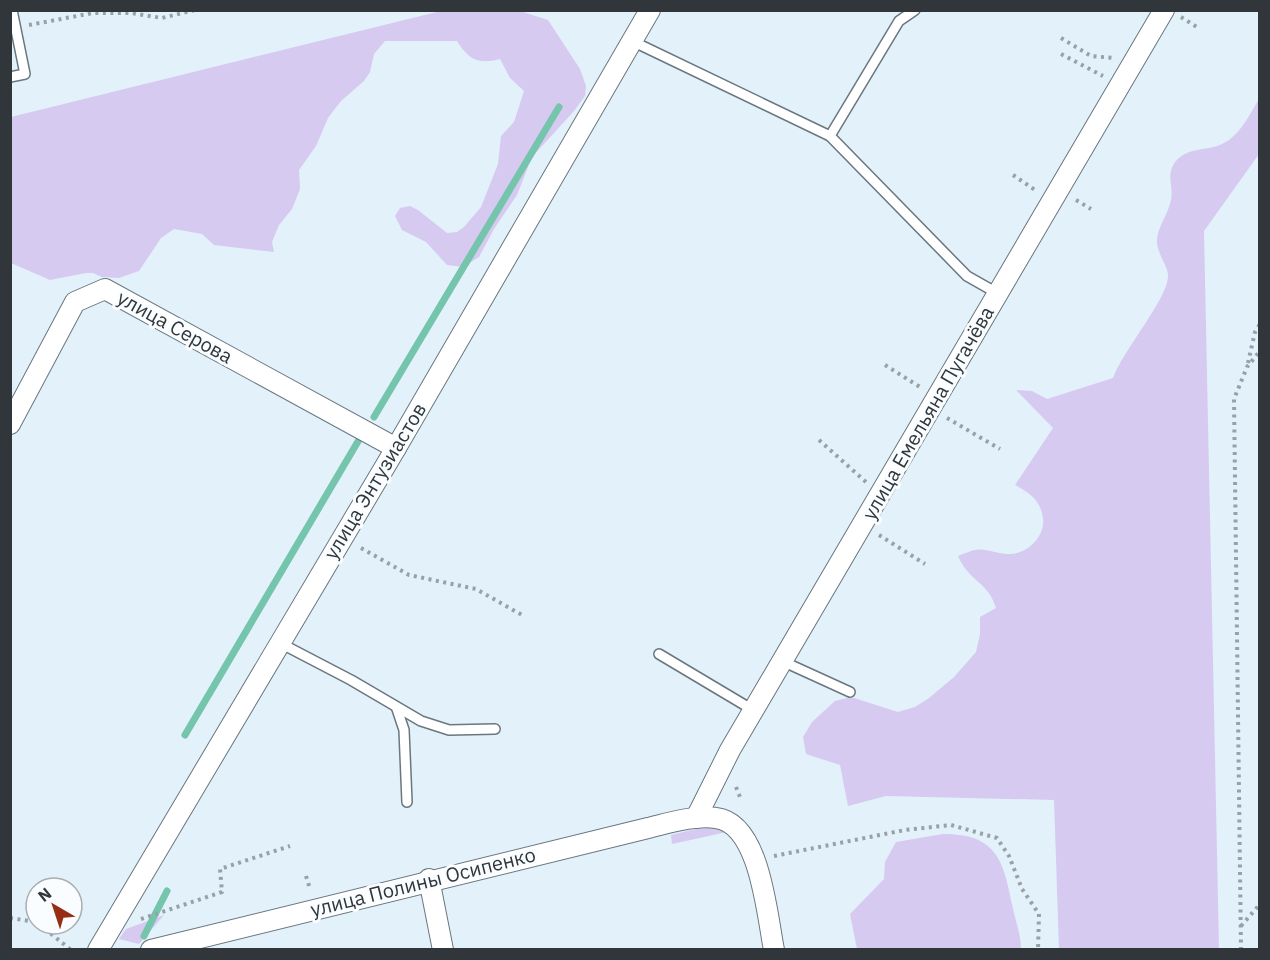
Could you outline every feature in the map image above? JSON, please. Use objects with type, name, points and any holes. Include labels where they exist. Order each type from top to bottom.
[{"type":"street","name":"улица Энтузиастов","points":[[98,950],[396,448],[650,10]]},
{"type":"street","name":"улица Емельяна Пугачёва","points":[[696,818],[753,711],[1122,86],[1164,10]]},
{"type":"street","name":"улица Серова","points":[[10,424],[75,302],[105,289],[396,448]]},
{"type":"street","name":"улица Полины Осипенко","points":[[151,950],[429,879],[696,818],[718,818],[736,826],[756,860],[774,950]]},
{"type":"street","points":[[429,879],[443,950]]},
{"type":"lane","points":[[10,77],[25,74],[12,10]]},
{"type":"lane","points":[[830,136],[899,21],[915,10]]},
{"type":"lane","points":[[631,41],[830,136],[966,276],[998,293]]},
{"type":"lane","points":[[279,642],[421,721],[449,730],[495,729]]},
{"type":"lane","points":[[659,654],[753,711]]},
{"type":"lane","points":[[782,661],[850,692]]},
{"type":"lane","points":[[397,709],[404,730],[407,802]]},
{"type":"path","points":[[16,28],[93,13],[131,13],[162,18],[195,10]]},
{"type":"path","points":[[1061,38],[1090,56],[1135,63]]},
{"type":"path","points":[[1061,54],[1122,86]]},
{"type":"path","points":[[1241,950],[1233,399],[1247,367],[1255,332],[1260,324]]},
{"type":"path","points":[[1247,367],[1260,351]]},
{"type":"path","points":[[885,365],[973,436],[1000,449]]},
{"type":"path","points":[[819,440],[880,497]]},
{"type":"path","points":[[863,526],[925,564]]},
{"type":"path","points":[[342,537],[409,575],[476,589],[522,615]]},
{"type":"path","points":[[756,860],[905,830],[951,825],[997,838],[1009,856],[1022,889],[1039,914],[1038,950]]},
{"type":"path","points":[[153,914],[222,892],[220,869],[290,846]]},
{"type":"path","points":[[1241,926],[1260,904]]},
{"type":"path","points":[[53,936],[71,950]]},
{"type":"shaded area","points":[[445,10],[520,11],[548,20],[580,69],[586,86],[585,96],[574,111],[532,157],[517,195],[494,229],[479,257],[463,267],[447,265],[426,242],[402,230],[395,216],[400,208],[410,206],[447,233],[457,232],[464,227],[481,207],[498,164],[501,136],[514,122],[524,91],[510,78],[500,59],[480,61],[474,59],[457,41],[385,41],[374,54],[370,72],[364,81],[341,101],[328,118],[316,146],[299,170],[300,189],[292,209],[279,225],[272,242],[274,252],[214,245],[202,234],[174,229],[161,238],[139,271],[119,278],[86,273],[50,280],[11,263],[11,117]]},
{"type":"shaded area","points":[[1259,99],[1259,154],[1204,231],[1219,949],[1059,949],[1054,800],[886,796],[848,806],[840,765],[806,754],[803,737],[812,722],[835,701],[851,697],[898,712],[915,707],[954,677],[976,652],[980,634],[980,617],[996,608],[988,592],[962,565],[958,556],[979,550],[1015,554],[1033,544],[1043,526],[1040,507],[1030,495],[1015,485],[1053,428],[1016,390],[1032,391],[1047,399],[1113,378],[1118,366],[1160,300],[1168,278],[1157,238],[1171,200],[1170,176],[1173,166],[1186,153],[1222,144],[1234,136]]},
{"type":"shaded area","points":[[712,825],[727,832],[672,844],[671,835]]},
{"type":"shaded area","points":[[943,834],[975,839],[986,844],[994,852],[1005,874],[1021,949],[857,949],[850,914],[884,879],[885,862],[896,842]]},
{"type":"shaded area","points":[[164,915],[139,944],[119,939],[126,929]]},
{"type":"waterway","points":[[374,417],[559,107]]},
{"type":"waterway","points":[[185,735],[360,438]]},
{"type":"waterway","points":[[144,936],[167,891]]}]
